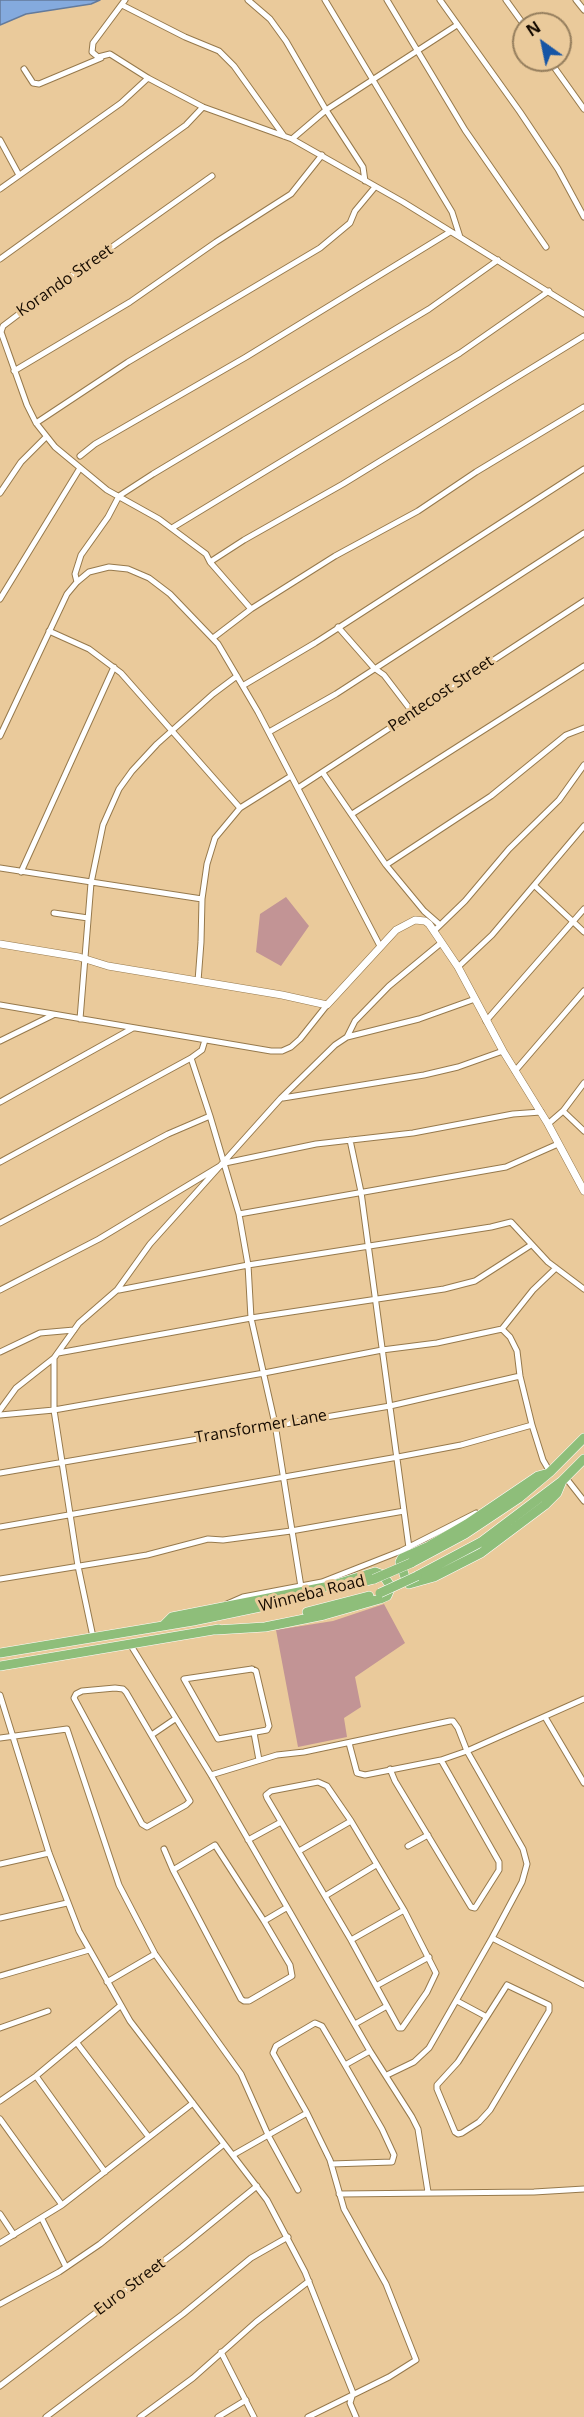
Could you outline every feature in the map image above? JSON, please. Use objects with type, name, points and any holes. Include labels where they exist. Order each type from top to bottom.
[{"type":"highway","name":"Winneba Road","points":[[0,1653],[164,1625],[306,1597],[374,1579],[437,1550],[500,1512],[550,1473],[584,1438]]},
{"type":"highway","name":"Winneba Road","points":[[0,1666],[308,1612],[380,1593],[481,1542],[564,1480],[584,1459]]},
{"type":"highway","points":[[550,1473],[538,1476],[440,1540],[402,1558],[400,1562],[406,1581],[409,1584],[434,1577],[481,1553],[545,1504],[557,1493],[564,1480]]},
{"type":"highway","points":[[164,1625],[172,1617],[330,1586],[375,1572],[383,1575],[391,1587],[387,1596],[380,1599],[324,1615],[265,1627],[216,1629]]},
{"type":"street","points":[[248,0],[270,19],[282,35],[363,167],[365,181]]},
{"type":"street","points":[[325,0],[452,212],[460,237]]},
{"type":"street","points":[[387,0],[489,168],[546,247]]},
{"type":"street","points":[[440,0],[558,169],[584,217]]},
{"type":"street","points":[[576,0],[584,10]]},
{"type":"street","points":[[284,136],[234,66],[219,51],[185,37],[123,2],[93,43],[92,52],[98,57],[110,54],[148,78],[203,107],[292,139],[322,155],[584,314]]},
{"type":"street","points":[[292,139],[326,110],[457,25]]},
{"type":"street","points":[[24,69],[33,83],[39,84],[110,54]]},
{"type":"street","points":[[558,72],[584,109]]},
{"type":"street","points":[[0,189],[121,103],[148,78]]},
{"type":"street","points":[[0,259],[186,125],[203,107]]},
{"type":"street","points":[[0,140],[19,175]]},
{"type":"street","points":[[14,371],[130,302],[216,242],[291,194],[322,155]]},
{"type":"street","name":"Korando Street","points":[[212,176],[40,298],[0,331],[36,423],[46,437],[107,490],[172,528],[206,554],[210,562],[251,609]]},
{"type":"street","points":[[36,423],[146,351],[320,248],[350,223],[355,211],[375,186]]},
{"type":"street","points":[[80,456],[95,444],[246,357],[450,232]]},
{"type":"street","points":[[77,582],[75,574],[81,555],[104,524],[119,496],[429,309],[498,260]]},
{"type":"street","points":[[172,528],[460,353],[549,291]]},
{"type":"street","points":[[210,562],[353,478],[584,336]]},
{"type":"street","points":[[213,638],[251,609],[335,556],[418,511],[476,472],[584,407]]},
{"type":"street","points":[[0,493],[21,462],[46,437]]},
{"type":"street","points":[[0,598],[80,468]]},
{"type":"street","points":[[244,685],[584,469]]},
{"type":"street","points":[[269,732],[310,710],[501,589],[584,533]]},
{"type":"street","points":[[0,736],[67,594],[77,582],[89,572],[109,567],[139,573],[170,594],[213,638],[244,685],[380,946]]},
{"type":"street","name":"Pentecost Street","points":[[298,788],[503,651],[584,601]]},
{"type":"street","points":[[338,627],[374,668],[384,675],[413,713]]},
{"type":"street","points":[[50,631],[89,649],[128,680],[240,808]]},
{"type":"street","points":[[352,814],[584,666]]},
{"type":"street","points":[[21,872],[114,667]]},
{"type":"street","points":[[80,1018],[91,883],[103,825],[119,789],[144,757],[172,730],[237,676]]},
{"type":"street","points":[[0,717],[8,720]]},
{"type":"street","points":[[386,865],[491,796],[566,735],[584,728]]},
{"type":"street","points":[[437,928],[465,901],[508,849],[558,800],[584,765]]},
{"type":"street","points":[[323,773],[386,865],[437,928],[441,943],[458,967],[486,1021],[548,1124],[584,1191]]},
{"type":"street","points":[[198,981],[202,899],[212,845],[223,827],[240,808],[291,776]]},
{"type":"street","points":[[458,967],[492,935],[584,826]]},
{"type":"street","points":[[0,868],[202,899]]},
{"type":"street","points":[[535,886],[584,932]]},
{"type":"street","points":[[486,1021],[584,909]]},
{"type":"street","points":[[54,913],[88,918]]},
{"type":"street","points":[[0,1005],[282,1051],[300,1039],[327,1005],[396,930],[415,920],[425,921],[437,928]]},
{"type":"street","points":[[347,1037],[355,1021],[389,986],[441,943]]},
{"type":"street","points":[[0,944],[85,959],[108,966],[327,1005]]},
{"type":"street","points":[[516,1071],[584,991]]},
{"type":"street","points":[[0,1410],[16,1388],[56,1355],[94,1308],[117,1290],[150,1244],[225,1163],[228,1156],[281,1098],[335,1045],[347,1037],[419,1019],[475,999]]},
{"type":"street","points":[[0,1041],[54,1015]]},
{"type":"street","points":[[0,1102],[133,1028]]},
{"type":"street","points":[[0,1161],[191,1058],[202,1050],[205,1040]]},
{"type":"street","points":[[281,1098],[424,1075],[458,1067],[503,1051]]},
{"type":"street","points":[[191,1058],[239,1214],[248,1265],[251,1318],[275,1424],[301,1587]]},
{"type":"street","points":[[548,1124],[563,1111],[584,1083]]},
{"type":"street","points":[[563,1111],[584,1131]]},
{"type":"street","points":[[0,1290],[99,1239],[225,1163],[316,1144],[413,1133],[513,1114],[541,1112]]},
{"type":"street","points":[[0,1223],[168,1134],[210,1116]]},
{"type":"street","points":[[350,1140],[361,1192],[409,1548]]},
{"type":"street","points":[[239,1214],[506,1167],[558,1143]]},
{"type":"street","points":[[117,1290],[248,1265],[511,1222],[556,1268],[584,1289]]},
{"type":"street","points":[[56,1355],[251,1318],[444,1289],[475,1281],[531,1245]]},
{"type":"street","points":[[0,1415],[54,1410],[382,1350],[437,1343],[502,1329],[533,1290],[556,1268]]},
{"type":"street","points":[[502,1329],[510,1337],[517,1351],[520,1376],[532,1425],[543,1460],[550,1473]]},
{"type":"street","points":[[0,1353],[39,1333],[74,1330]]},
{"type":"street","points":[[56,1355],[54,1410],[78,1566],[93,1637]]},
{"type":"street","name":"Transformer Lane","points":[[0,1473],[390,1406],[520,1376]]},
{"type":"street","points":[[0,1527],[461,1445],[532,1425]]},
{"type":"street","points":[[564,1480],[584,1502]]},
{"type":"street","points":[[222,1607],[234,1599],[322,1582],[409,1548],[521,1488]]},
{"type":"street","points":[[0,1579],[147,1555],[208,1539],[223,1540],[291,1531],[404,1511]]},
{"type":"street","points":[[130,1644],[211,1775],[286,1908],[418,2128],[428,2192]]},
{"type":"street","points":[[252,1669],[256,1671],[269,1726],[267,1730],[254,1733],[218,1739],[184,1679],[252,1669]]},
{"type":"street","points":[[123,1689],[153,1734],[190,1801],[147,1827],[142,1824],[74,1698],[76,1694],[93,1690],[123,1689]]},
{"type":"street","points":[[0,1695],[49,1853],[67,1903],[89,1950],[120,2006],[257,2186],[288,2237],[309,2281],[353,2393],[350,2403],[356,2417]]},
{"type":"street","points":[[350,1743],[357,1773],[365,1775],[441,1760],[467,1751],[584,1699]]},
{"type":"street","points":[[545,1717],[584,1783]]},
{"type":"street","points":[[153,1734],[175,1719]]},
{"type":"street","points":[[211,1775],[259,1760],[453,1721],[458,1728],[467,1751],[527,1857],[527,1864],[522,1882],[429,2048],[414,2062],[387,2075]]},
{"type":"street","points":[[0,1738],[67,1729],[117,1879],[155,1954],[241,2074],[269,2137],[298,2190]]},
{"type":"street","points":[[254,1733],[259,1760]]},
{"type":"street","points":[[390,1769],[471,1907],[475,1908],[499,1870],[499,1862],[441,1760]]},
{"type":"street","points":[[318,1782],[327,1786],[351,1821],[404,1910],[429,1957],[436,1977],[402,2028],[399,2028],[351,1940],[281,1822],[267,1798],[268,1793],[318,1782]]},
{"type":"street","points":[[298,1851],[351,1821]]},
{"type":"street","points":[[248,1840],[281,1822]]},
{"type":"street","points":[[408,1846],[428,1836]]},
{"type":"street","points":[[164,1849],[173,1870],[244,2001],[292,1976],[290,1965],[215,1845],[173,1870]]},
{"type":"street","points":[[0,1864],[49,1853]]},
{"type":"street","points":[[325,1896],[376,1865]]},
{"type":"street","points":[[0,1918],[67,1903]]},
{"type":"street","points":[[264,1921],[286,1908]]},
{"type":"street","points":[[351,1940],[404,1910]]},
{"type":"street","points":[[492,1938],[584,1985]]},
{"type":"street","points":[[0,1976],[89,1950]]},
{"type":"street","points":[[107,1982],[155,1954]]},
{"type":"street","points":[[376,1986],[429,1957]]},
{"type":"street","points":[[507,1985],[550,2006],[490,2110],[479,2122],[458,2134],[455,2132],[437,2085],[458,2062],[485,2016],[507,1985]]},
{"type":"street","points":[[457,2001],[485,2016]]},
{"type":"street","points":[[0,2101],[36,2076],[120,2006]]},
{"type":"street","points":[[355,2024],[387,2006]]},
{"type":"street","points":[[0,2028],[48,2012]]},
{"type":"street","points":[[308,2417],[389,2377],[416,2360],[386,2284],[352,2225],[339,2194],[331,2164],[307,2113],[273,2053],[273,2049],[315,2023],[319,2023],[390,2143],[394,2160],[331,2164]]},
{"type":"street","points":[[77,2043],[148,2136]]},
{"type":"street","points":[[345,2065],[370,2051]]},
{"type":"street","points":[[36,2076],[105,2172]]},
{"type":"street","points":[[0,2243],[62,2205],[193,2103]]},
{"type":"street","points":[[233,2155],[269,2137],[307,2113]]},
{"type":"street","points":[[0,2119],[62,2205]]},
{"type":"street","points":[[0,2304],[66,2267],[117,2231],[224,2144]]},
{"type":"street","name":"Euro Street","points":[[0,2386],[182,2247],[257,2186]]},
{"type":"street","points":[[339,2194],[534,2192],[584,2189]]},
{"type":"street","points":[[0,2214],[14,2235]]},
{"type":"street","points":[[42,2219],[66,2267]]},
{"type":"street","points":[[46,2417],[183,2314],[251,2258],[288,2237]]},
{"type":"street","points":[[140,2417],[193,2378],[221,2352],[309,2281]]},
{"type":"street","points":[[221,2352],[254,2417]]},
{"type":"street","points":[[218,2417],[246,2400]]},
{"type":"shaded area","points":[[286,897],[309,926],[281,966],[256,952],[260,914]]},
{"type":"shaded area","points":[[384,1604],[405,1643],[355,1677],[361,1707],[344,1718],[347,1737],[298,1747],[276,1630],[333,1621]]},
{"type":"water","points":[[0,0],[100,0],[91,4],[26,14],[0,25]]}]
